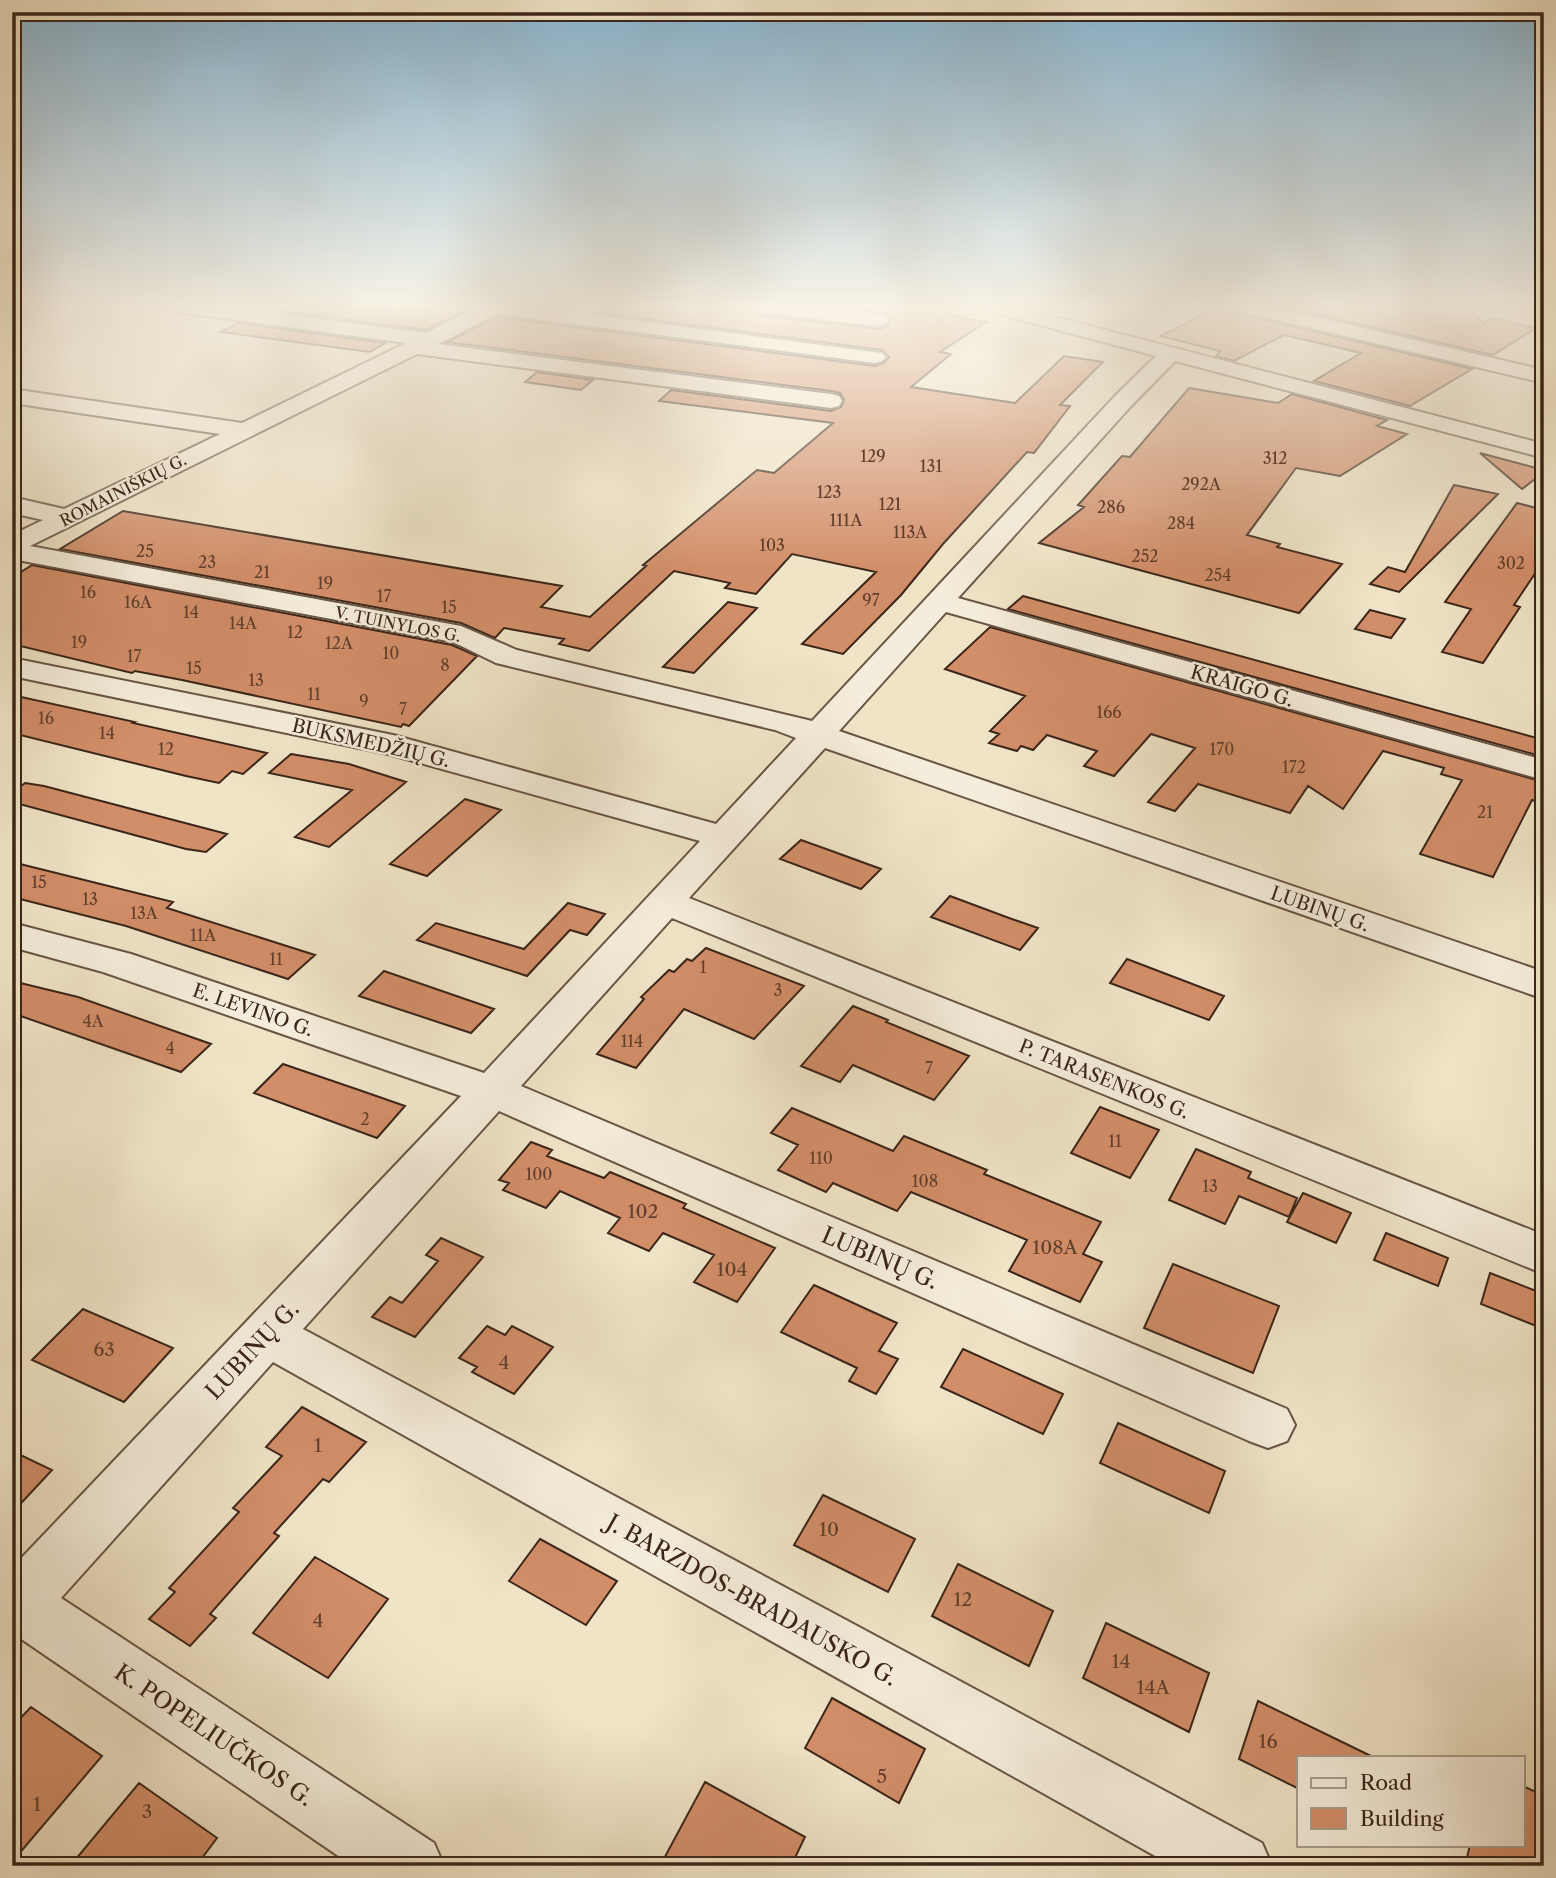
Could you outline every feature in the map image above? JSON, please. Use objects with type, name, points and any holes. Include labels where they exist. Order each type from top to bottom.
[{"type":"street","name":"ROMAINIŠKIŲ G.","points":[[12,545],[318,394]]},
{"type":"street","points":[[779,394],[831,401]]},
{"type":"street","name":"LUBINŲ G.","points":[[15,1606],[1133,394]]},
{"type":"street","points":[[1326,394],[1544,451]]},
{"type":"street","points":[[12,396],[243,430]]},
{"type":"street","points":[[12,505],[41,510],[66,519]]},
{"type":"street","name":"V. TUINYLOS G.","points":[[12,551],[460,635],[507,657],[785,723],[817,736]]},
{"type":"street","name":"KRAIGO G.","points":[[940,602],[1544,771]]},
{"type":"street","name":"BUKSMEDŽIŲ G.","points":[[12,667],[393,745],[724,837]]},
{"type":"street","name":"LUBINŲ G.","points":[[817,736],[1544,986]]},
{"type":"street","name":"P. TARASENKOS G.","points":[[665,902],[1544,1255]]},
{"type":"street","name":"E. LEVINO G.","points":[[12,935],[117,963],[492,1091]]},
{"type":"street","name":"LUBINŲ G.","points":[[492,1091],[1268,1425]]},
{"type":"street","name":"J. BARZDOS-BRADAUSKO G.","points":[[266,1334],[1239,1866]]},
{"type":"street","name":"K. POPELIUČKOS G.","points":[[15,1606],[411,1866]]},
{"type":"building","points":[[667,394],[699,394],[831,411],[841,407],[844,400],[840,394],[954,394],[1015,403],[1025,394],[1071,394],[1060,405],[1070,406],[1034,453],[1027,452],[943,544],[901,595],[843,654],[802,644],[876,572],[792,554],[756,594],[725,588],[730,583],[674,571],[589,651],[559,644],[564,639],[504,628],[495,638],[461,623],[60,549],[123,511],[562,586],[541,607],[590,617],[646,566],[643,565],[757,470],[774,473],[833,423],[659,401]]},
{"type":"building","points":[[1184,394],[1222,394],[1278,403],[1292,394],[1387,420],[1377,426],[1407,434],[1340,476],[1296,468],[1247,535],[1280,544],[1277,547],[1342,564],[1299,613],[1039,543],[1084,507],[1078,505],[1122,456],[1130,457]]},
{"type":"building","points":[[1363,394],[1431,394],[1410,406]]},
{"type":"building","points":[[1480,453],[1544,470],[1544,472],[1522,489]]},
{"type":"building","points":[[1454,485],[1498,494],[1399,592],[1370,584],[1388,567],[1405,572]]},
{"type":"building","points":[[1517,503],[1544,510],[1544,560],[1514,605],[1520,607],[1483,663],[1442,652],[1471,609],[1445,602]]},
{"type":"building","points":[[32,565],[452,645],[477,656],[409,726],[403,724],[401,727],[182,680],[135,671],[132,673],[12,644],[12,570],[21,572]]},
{"type":"building","points":[[1023,596],[1544,740],[1544,757],[1008,609]]},
{"type":"building","points":[[728,602],[757,608],[694,673],[663,667]]},
{"type":"building","points":[[1370,610],[1405,619],[1391,638],[1355,629]]},
{"type":"building","points":[[990,627],[1544,782],[1544,804],[1532,800],[1493,877],[1420,854],[1462,780],[1441,774],[1444,768],[1383,751],[1343,809],[1308,786],[1290,813],[1198,784],[1175,811],[1148,802],[1195,748],[1151,734],[1114,776],[1084,766],[1097,751],[1047,735],[1033,750],[1021,746],[1017,751],[989,743],[999,734],[990,731],[1025,696],[945,669]]},
{"type":"building","points":[[12,695],[267,753],[243,774],[232,771],[219,783],[186,776],[12,733]]},
{"type":"building","points":[[291,754],[349,764],[406,782],[329,847],[295,837],[352,790],[269,773]]},
{"type":"building","points":[[25,783],[227,834],[206,852],[186,849],[12,802],[12,793]]},
{"type":"building","points":[[465,799],[501,810],[427,876],[390,864]]},
{"type":"building","points":[[801,840],[881,869],[861,889],[780,859]]},
{"type":"building","points":[[12,862],[173,902],[167,908],[315,955],[288,979],[126,926],[12,897]]},
{"type":"building","points":[[950,896],[1038,928],[1020,950],[931,917]]},
{"type":"building","points":[[568,903],[605,914],[587,935],[570,930],[527,976],[417,940],[436,923],[524,949]]},
{"type":"building","points":[[706,948],[804,986],[754,1039],[684,1009],[636,1068],[597,1054],[644,999],[641,997],[669,970],[674,972],[687,959],[692,961]]},
{"type":"building","points":[[1127,959],[1224,996],[1209,1020],[1110,983]]},
{"type":"building","points":[[384,971],[494,1009],[471,1033],[359,996]]},
{"type":"building","points":[[12,981],[78,997],[211,1044],[181,1072],[12,1013]]},
{"type":"building","points":[[853,1006],[969,1056],[934,1100],[853,1065],[840,1082],[801,1066]]},
{"type":"building","points":[[283,1064],[405,1106],[377,1138],[254,1093]]},
{"type":"building","points":[[1100,1107],[1159,1130],[1130,1178],[1071,1153]]},
{"type":"building","points":[[792,1108],[893,1151],[904,1136],[987,1170],[984,1174],[1101,1222],[1083,1254],[1102,1262],[1080,1302],[1009,1271],[1027,1240],[911,1192],[897,1211],[833,1183],[826,1192],[778,1170],[798,1145],[771,1133]]},
{"type":"building","points":[[531,1142],[552,1150],[547,1156],[604,1178],[610,1172],[686,1204],[683,1208],[775,1248],[737,1302],[694,1282],[714,1255],[663,1233],[649,1251],[608,1233],[620,1218],[560,1191],[546,1208],[503,1190],[509,1183],[499,1180]]},
{"type":"building","points":[[1196,1149],[1251,1172],[1248,1178],[1297,1198],[1289,1217],[1239,1196],[1225,1224],[1169,1200]]},
{"type":"building","points":[[1303,1193],[1351,1213],[1336,1243],[1287,1222]]},
{"type":"building","points":[[1386,1233],[1448,1258],[1438,1286],[1374,1260]]},
{"type":"building","points":[[441,1238],[483,1257],[415,1337],[372,1317],[390,1297],[402,1303],[438,1261],[426,1255]]},
{"type":"building","points":[[1173,1264],[1279,1306],[1253,1373],[1144,1328]]},
{"type":"building","points":[[1490,1273],[1544,1294],[1544,1329],[1481,1304]]},
{"type":"building","points":[[814,1285],[897,1323],[879,1351],[898,1359],[876,1394],[849,1381],[857,1368],[781,1332]]},
{"type":"building","points":[[83,1309],[173,1348],[124,1402],[32,1360]]},
{"type":"building","points":[[487,1326],[505,1335],[512,1326],[553,1347],[514,1394],[472,1372],[477,1367],[459,1358]]},
{"type":"building","points":[[963,1349],[1063,1394],[1043,1434],[941,1387]]},
{"type":"building","points":[[302,1407],[366,1442],[329,1482],[323,1479],[274,1533],[279,1536],[210,1614],[216,1618],[190,1646],[149,1619],[175,1592],[169,1588],[239,1512],[233,1508],[282,1456],[266,1447]]},
{"type":"building","points":[[1118,1423],[1225,1471],[1209,1513],[1100,1463]]},
{"type":"building","points":[[12,1451],[52,1470],[12,1513]]},
{"type":"building","points":[[823,1495],[915,1539],[888,1592],[794,1545]]},
{"type":"building","points":[[540,1539],[617,1581],[586,1625],[509,1581]]},
{"type":"building","points":[[315,1557],[388,1599],[328,1678],[253,1633]]},
{"type":"building","points":[[958,1564],[1053,1611],[1029,1666],[932,1616]]},
{"type":"building","points":[[1106,1623],[1209,1673],[1189,1732],[1083,1678]]},
{"type":"building","points":[[832,1698],[925,1749],[899,1803],[805,1748]]},
{"type":"building","points":[[1258,1701],[1371,1756],[1297,1756],[1297,1788],[1239,1759]]},
{"type":"building","points":[[31,1707],[102,1756],[12,1862],[12,1727]]},
{"type":"building","points":[[705,1782],[805,1837],[791,1866],[660,1866]]},
{"type":"building","points":[[139,1783],[217,1838],[196,1866],[70,1866]]},
{"type":"building","points":[[1524,1786],[1544,1796],[1544,1837],[1539,1866],[1465,1866],[1470,1846],[1524,1846]]}]
